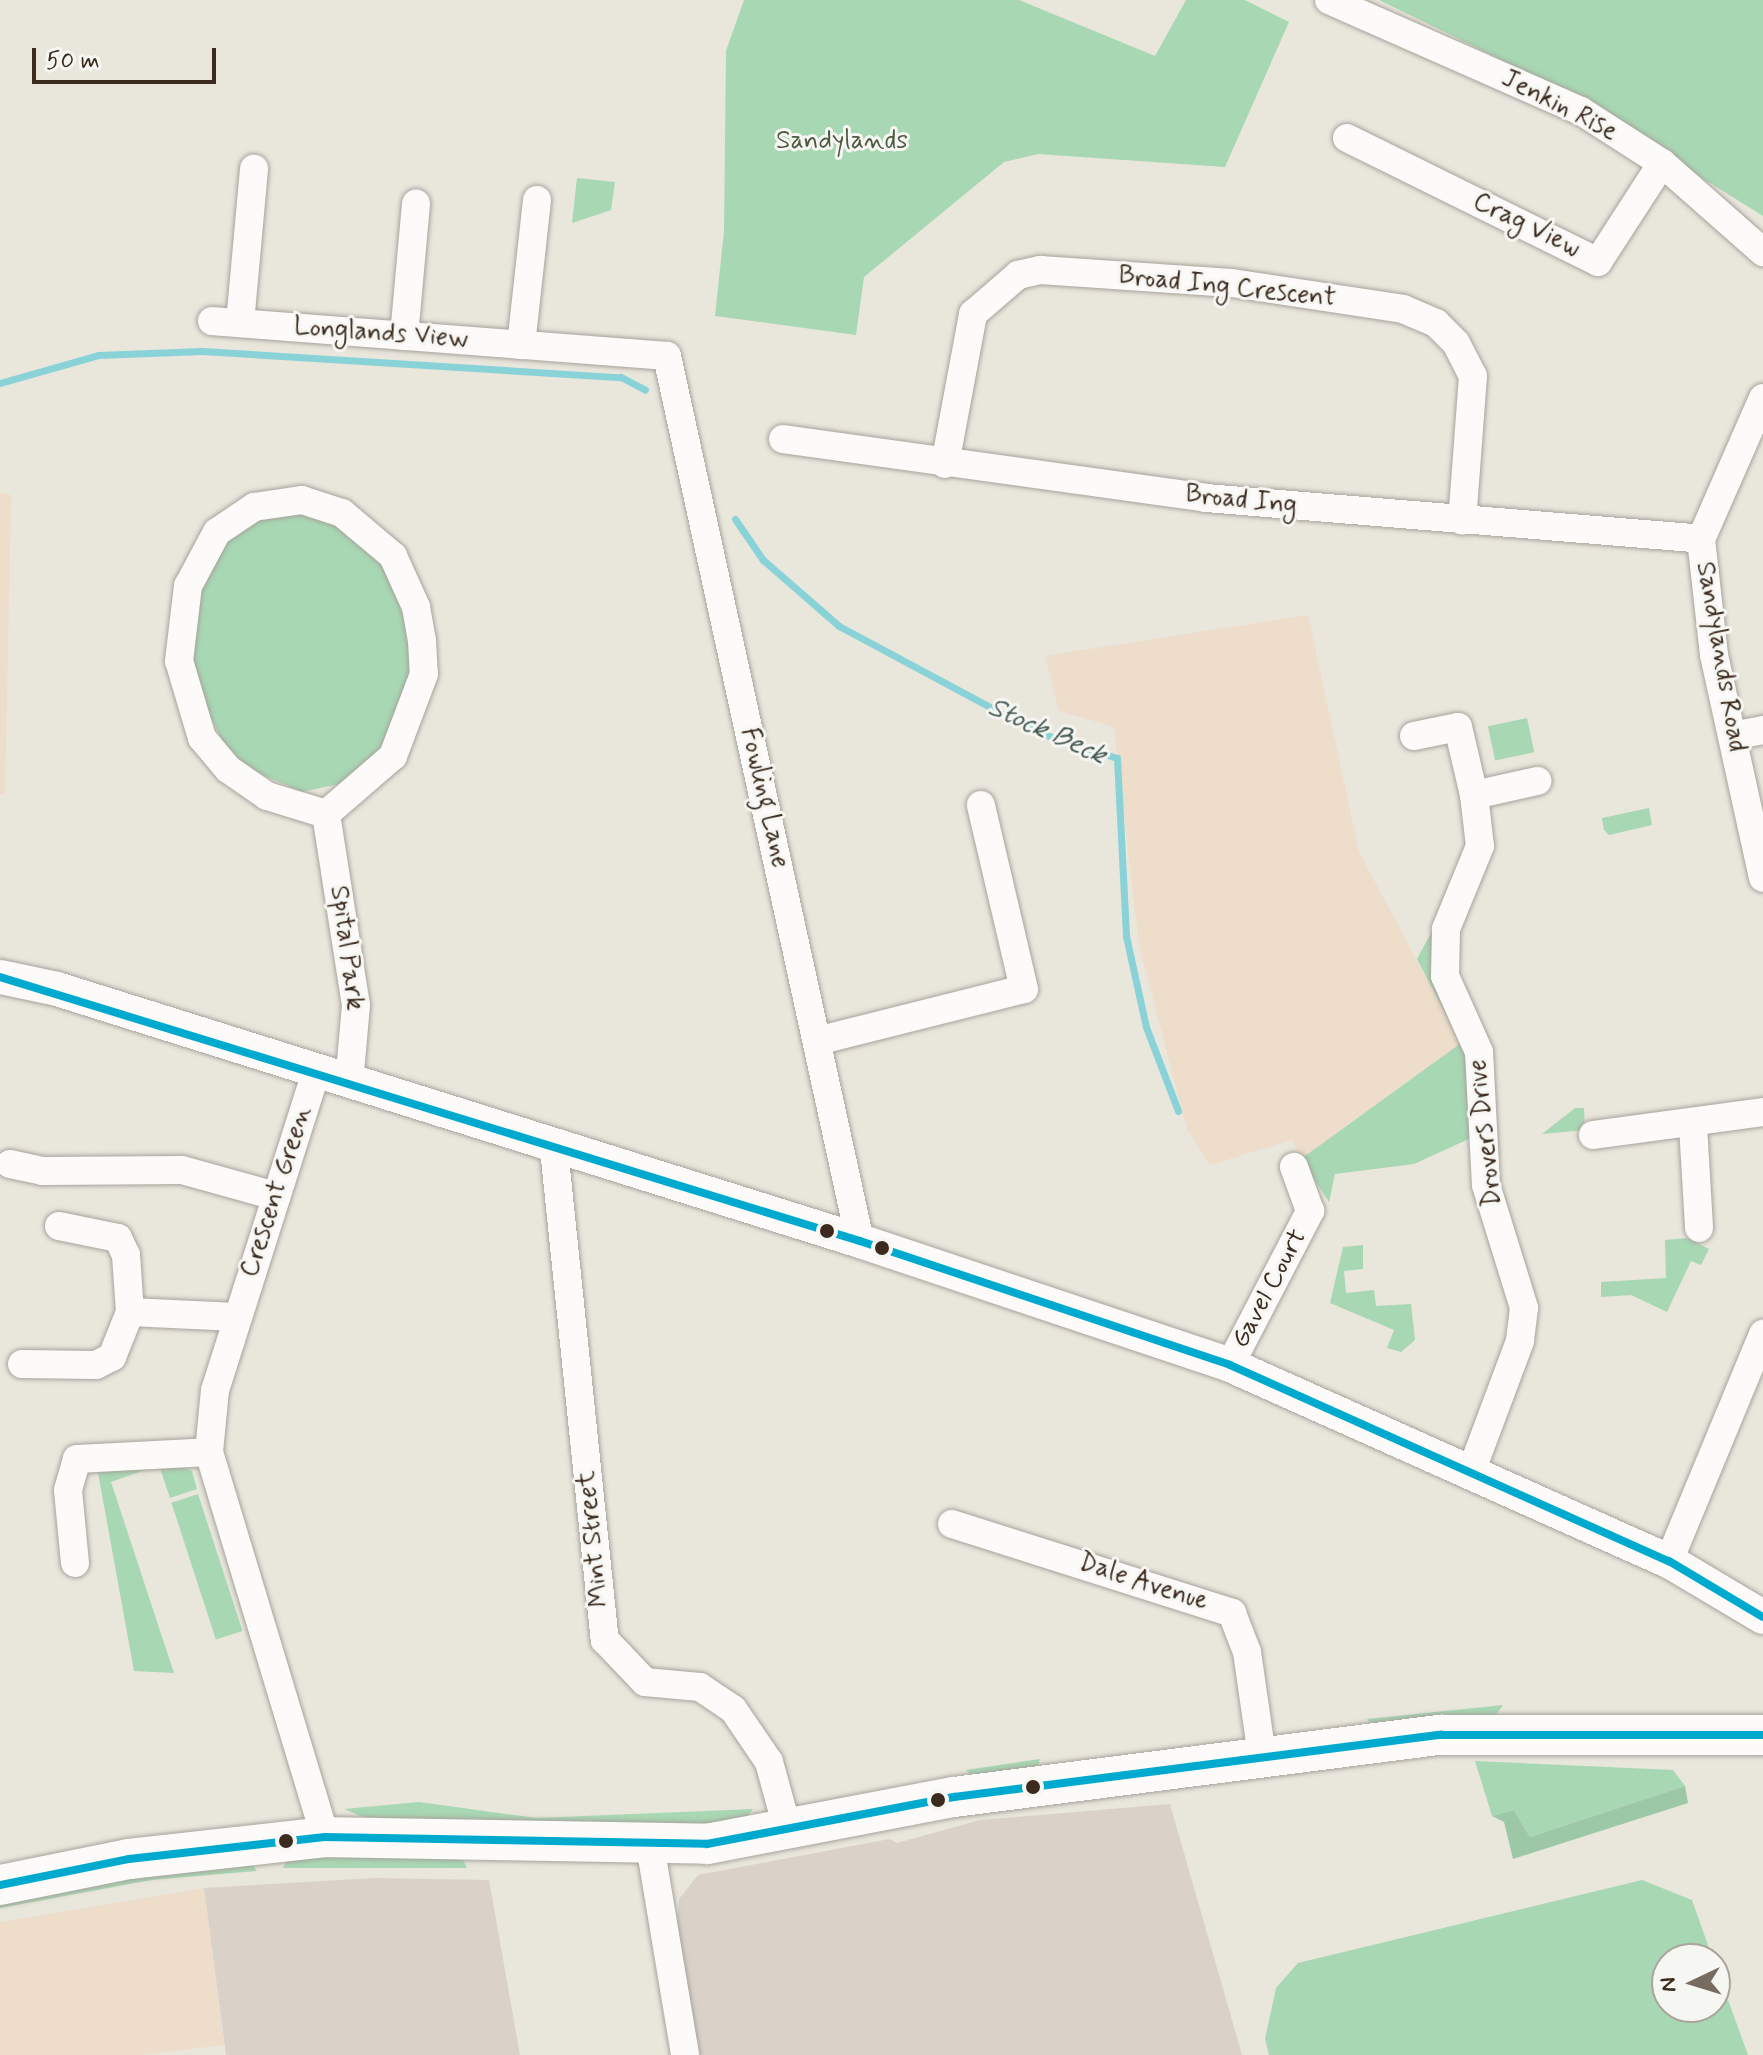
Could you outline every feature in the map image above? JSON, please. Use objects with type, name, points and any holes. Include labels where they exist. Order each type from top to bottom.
[{"type":"highway","points":[[0,1885],[140,1857],[325,1837],[650,1845],[788,1831],[954,1797],[1263,1763],[1463,1734],[1763,1735]]},
{"type":"main road","points":[[0,977],[860,1241],[1230,1365],[1669,1561],[1763,1617]]},
{"type":"street","name":"Jenkin Rise","points":[[1329,0],[1581,111],[1662,163],[1763,252]]},
{"type":"street","name":"Crag View","points":[[1347,138],[1598,262],[1662,163]]},
{"type":"street","points":[[240,323],[254,169]]},
{"type":"street","points":[[521,345],[537,200]]},
{"type":"street","points":[[404,336],[416,204]]},
{"type":"street","name":"Broad Ing Crescent","points":[[945,464],[973,314],[1018,275],[1040,270],[1232,283],[1403,309],[1436,323],[1456,343],[1473,376],[1462,521]]},
{"type":"street","name":"Longlands View","points":[[212,321],[667,356]]},
{"type":"street","name":"Fowling Lane","points":[[667,356],[821,1040],[860,1241]]},
{"type":"street","name":"Sandylands Road","points":[[1763,398],[1701,539],[1705,604],[1763,878]]},
{"type":"street","name":"Broad Ing","points":[[783,439],[1206,498],[1701,539]]},
{"type":"street","points":[[302,500],[369,530],[393,556],[416,607],[422,640],[424,674],[393,756],[326,814],[267,796],[228,769],[202,738],[179,661],[181,618],[200,557],[234,518],[274,502],[302,500]]},
{"type":"street","name":"Drovers Drive","points":[[1414,736],[1458,727],[1474,795],[1480,846],[1446,929],[1445,976],[1479,1052],[1486,1185],[1524,1325],[1471,1472]]},
{"type":"street","points":[[1732,736],[1763,730]]},
{"type":"street","points":[[1474,795],[1537,781]]},
{"type":"street","points":[[821,1040],[1024,989],[981,805]]},
{"type":"street","name":"Spital Park","points":[[326,814],[356,1005],[349,1083]]},
{"type":"street","name":"Crescent Green","points":[[316,1072],[215,1390],[209,1452],[325,1837]]},
{"type":"street","points":[[1593,1135],[1693,1126],[1763,1112]]},
{"type":"street","points":[[1693,1126],[1699,1228]]},
{"type":"street","name":"Mint Street","points":[[554,1149],[605,1640],[645,1682],[700,1687],[733,1709],[769,1762],[788,1831]]},
{"type":"street","points":[[10,1164],[42,1171],[182,1170],[276,1196]]},
{"type":"street","name":"Gavel Court","points":[[1230,1365],[1307,1222],[1309,1199],[1294,1167]]},
{"type":"street","points":[[22,1364],[96,1365],[112,1357],[130,1312],[118,1238],[59,1226]]},
{"type":"street","points":[[130,1312],[236,1317]]},
{"type":"street","points":[[1669,1561],[1763,1334]]},
{"type":"street","points":[[75,1563],[68,1490],[77,1459],[209,1452]]},
{"type":"street","name":"Dale Avenue","points":[[952,1524],[1232,1613],[1247,1652],[1263,1763]]},
{"type":"street","points":[[650,1845],[685,2055]]},
{"type":"shaded area","points":[[0,493],[11,495],[5,794],[0,794]]},
{"type":"shaded area","points":[[1308,615],[1359,852],[1461,1043],[1301,1159],[1292,1140],[1210,1165],[1187,1129],[1139,945],[1114,727],[1059,711],[1045,656]]},
{"type":"shaded area","points":[[1170,1804],[1242,2055],[700,2055],[676,1934],[679,1899],[698,1875],[889,1839],[897,1843],[980,1820]]},
{"type":"shaded area","points":[[374,1878],[489,1880],[520,2055],[226,2055],[204,1888]]},
{"type":"shaded area","points":[[204,1888],[224,2045],[141,2055],[0,2055],[0,1922]]},
{"type":"green space","name":"Sandylands","points":[[744,0],[1019,0],[1155,56],[1186,0],[1245,0],[1289,22],[1225,167],[1038,154],[1004,162],[864,277],[856,335],[715,316],[724,231],[726,51]]},
{"type":"green space","points":[[1379,0],[1763,0],[1763,216],[1551,84]]},
{"type":"green space","points":[[577,178],[615,182],[611,210],[572,223]]},
{"type":"green space","points":[[309,512],[340,522],[382,564],[412,635],[412,673],[385,749],[348,782],[302,792],[233,762],[192,680],[190,642],[206,569],[229,539],[255,519]]},
{"type":"green space","points":[[1527,718],[1534,752],[1495,761],[1488,726]]},
{"type":"green space","points":[[1649,808],[1652,825],[1609,835],[1604,830],[1602,818]]},
{"type":"green space","points":[[1437,922],[1465,1041],[1471,1138],[1414,1164],[1335,1174],[1329,1202],[1301,1159],[1461,1043],[1417,959]]},
{"type":"green space","points":[[1575,1108],[1584,1108],[1585,1130],[1542,1134]]},
{"type":"green space","points":[[1688,1238],[1709,1249],[1701,1265],[1691,1261],[1667,1312],[1631,1295],[1601,1297],[1601,1282],[1666,1278],[1665,1240]]},
{"type":"green space","points":[[1363,1245],[1363,1269],[1344,1271],[1346,1293],[1374,1290],[1376,1306],[1411,1304],[1415,1340],[1401,1352],[1387,1348],[1394,1330],[1330,1303],[1343,1247]]},
{"type":"green space","points":[[159,1465],[179,1465],[192,1471],[197,1489],[170,1498]]},
{"type":"green space","points":[[158,1466],[111,1482],[174,1673],[134,1671],[97,1467]]},
{"type":"green space","points":[[198,1494],[242,1631],[216,1640],[171,1503]]},
{"type":"green space","points":[[1503,1705],[1495,1716],[1371,1725],[1367,1719]]},
{"type":"green space","points":[[1040,1759],[1038,1767],[973,1778],[966,1770]]},
{"type":"green space","points":[[1475,1761],[1673,1770],[1685,1786],[1530,1837],[1514,1810],[1492,1816]]},
{"type":"green space","points":[[1685,1786],[1688,1803],[1513,1859],[1504,1822],[1492,1816],[1514,1810],[1530,1837]]},
{"type":"green space","points":[[419,1802],[536,1818],[753,1809],[742,1823],[627,1830],[363,1817],[344,1809]]},
{"type":"green space","points":[[339,1856],[463,1859],[467,1868],[283,1868],[286,1861]]},
{"type":"green space","points":[[251,1863],[257,1871],[151,1880],[0,1908],[0,1902],[151,1872]]},
{"type":"green space","points":[[1642,1880],[1692,1900],[1707,1943],[1651,1943],[1651,2023],[1731,2023],[1731,2008],[1748,2055],[1269,2055],[1265,2039],[1276,1988],[1298,1963]]},
{"type":"waterway","points":[[0,383],[98,355],[202,351],[621,377],[645,390]]},
{"type":"waterway","name":"Stock Beck","points":[[735,519],[763,560],[839,626],[1037,732],[1117,758],[1126,936],[1146,1027],[1178,1111]]},
{"type":"transit line","points":[[0,977],[860,1241],[1230,1365],[1669,1561],[1763,1617]]},
{"type":"transit line","points":[[0,1885],[129,1859],[325,1837],[707,1844],[954,1797],[1441,1735],[1763,1735]]}]
